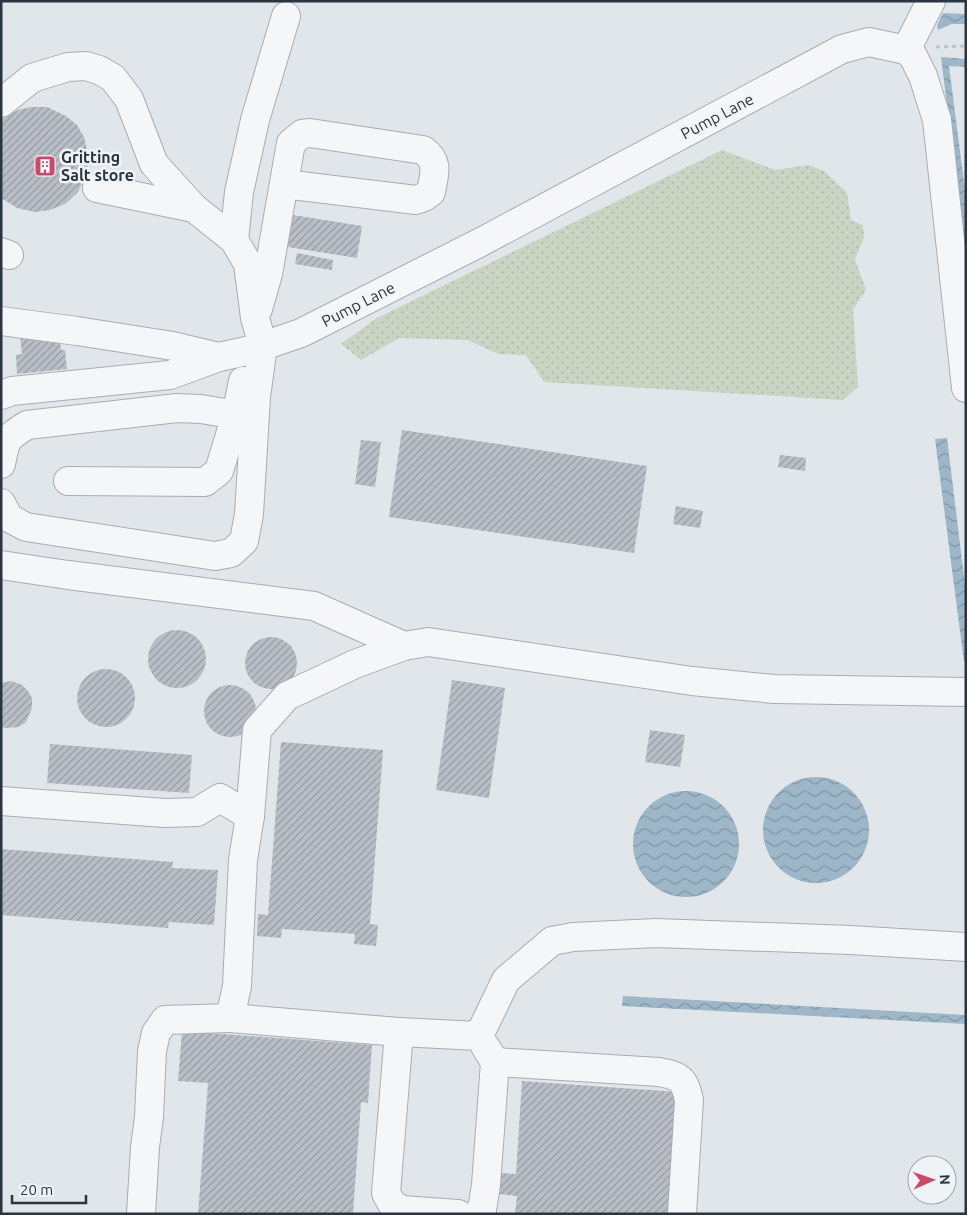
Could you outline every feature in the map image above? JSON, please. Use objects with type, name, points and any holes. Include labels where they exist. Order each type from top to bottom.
[{"type":"street","points":[[926,12],[906,50],[913,56],[923,76],[937,120],[966,388]]},
{"type":"street","points":[[234,240],[239,192],[254,120],[286,16]]},
{"type":"street","name":"Pump Lane","points":[[1,395],[12,391],[170,375],[219,357],[257,348],[301,332],[481,242],[842,49],[869,42],[906,50]]},
{"type":"street","points":[[1,103],[32,78],[68,67],[86,66],[100,70],[112,78],[129,99],[154,164],[194,208],[234,240],[248,264],[257,348],[249,514],[244,541],[231,553],[215,556],[26,527],[9,518],[1,503]]},
{"type":"street","points":[[255,318],[268,274],[291,143],[302,134],[310,133],[423,150],[435,164],[431,192],[424,198],[416,200],[284,184]]},
{"type":"street","points":[[97,188],[194,208]]},
{"type":"street","points":[[1,321],[77,330],[173,346],[219,357]]},
{"type":"street","points":[[68,481],[205,482],[219,471],[257,348]]},
{"type":"street","points":[[1,464],[4,446],[9,436],[27,425],[177,408],[201,409],[236,415]]},
{"type":"street","points":[[1,565],[314,606],[404,646]]},
{"type":"street","points":[[230,1018],[237,986],[243,860],[250,816],[257,730],[287,696],[355,664],[404,646],[428,642],[692,681],[765,688],[966,692]]},
{"type":"street","points":[[1,801],[165,813],[197,812],[220,798],[250,816]]},
{"type":"street","points":[[479,1036],[506,980],[552,941],[573,937],[656,933],[850,940],[966,947]]},
{"type":"street","points":[[141,1214],[152,1051],[156,1033],[165,1020],[230,1018],[399,1032],[479,1036]]},
{"type":"street","points":[[399,1032],[386,1193],[392,1204],[402,1210],[458,1214]]},
{"type":"street","points":[[477,1214],[482,1210],[486,1185],[495,1062],[479,1036]]},
{"type":"street","points":[[495,1062],[659,1072],[677,1076],[686,1084],[689,1100],[682,1214]]},
{"type":"green space","points":[[722,150],[775,170],[808,165],[824,171],[847,193],[851,220],[863,225],[864,237],[855,259],[866,290],[853,309],[858,387],[843,400],[544,382],[526,355],[498,354],[468,340],[399,338],[361,360],[341,344],[377,318]]},
{"type":"water","points":[[943,13],[966,14],[966,24],[952,24],[938,30],[937,25]]},
{"type":"water","points":[[941,57],[966,59],[966,67],[949,66],[966,198],[966,258]]},
{"type":"water","points":[[947,438],[966,593],[966,661],[964,662],[935,439]]},
{"type":"water","points":[[816,777],[836,781],[853,793],[865,810],[869,830],[865,850],[853,867],[836,879],[816,883],[796,879],[779,867],[767,850],[763,830],[767,810],[779,793],[796,781]]},
{"type":"water","points":[[686,791],[706,795],[723,807],[735,824],[739,844],[735,864],[723,881],[706,893],[686,897],[666,893],[649,881],[637,864],[633,844],[637,824],[649,807],[666,795]]},
{"type":"water","points":[[623,996],[966,1015],[966,1024],[622,1006]]},
{"type":"building","name":"Gritting Salt store","points":[[31,107],[47,107],[66,116],[77,125],[84,137],[89,159],[87,173],[78,192],[65,204],[50,210],[35,212],[17,208],[1,198],[1,120],[18,110]]},
{"type":"building","points":[[293,215],[362,226],[357,258],[288,247]]},
{"type":"building","points":[[297,253],[333,260],[332,270],[295,264]]},
{"type":"building","points":[[59,332],[61,350],[65,350],[67,369],[17,374],[16,355],[22,354],[20,336]]},
{"type":"building","points":[[402,430],[647,466],[634,553],[389,517]]},
{"type":"building","points":[[361,440],[381,442],[375,487],[355,484]]},
{"type":"building","points":[[780,455],[806,458],[805,471],[778,467]]},
{"type":"building","points":[[676,506],[703,511],[700,528],[673,524]]},
{"type":"building","points":[[177,630],[188,632],[201,643],[206,659],[204,670],[193,683],[177,688],[166,686],[153,675],[148,659],[150,648],[161,635]]},
{"type":"building","points":[[271,637],[281,639],[289,645],[295,653],[297,663],[295,673],[289,681],[281,687],[271,689],[261,687],[253,681],[247,673],[245,663],[247,653],[253,645],[261,639]]},
{"type":"building","points":[[106,669],[117,671],[130,682],[135,698],[133,709],[122,722],[106,727],[95,725],[82,714],[77,698],[79,687],[90,674]]},
{"type":"building","points":[[452,680],[505,688],[489,798],[436,790]]},
{"type":"building","points":[[11,681],[22,685],[28,691],[32,698],[32,708],[26,722],[19,727],[5,728],[1,727],[1,683]]},
{"type":"building","points":[[230,685],[240,687],[248,693],[254,701],[256,711],[254,721],[248,729],[240,735],[230,737],[220,735],[212,729],[206,721],[204,711],[206,701],[212,693],[220,687]]},
{"type":"building","points":[[650,730],[685,735],[680,767],[645,762]]},
{"type":"building","points":[[281,742],[383,750],[370,924],[378,925],[376,946],[354,944],[355,934],[282,929],[281,938],[257,936],[258,914],[268,915]]},
{"type":"building","points":[[50,744],[192,755],[189,793],[47,783]]},
{"type":"building","points":[[1,849],[173,862],[172,868],[218,870],[214,925],[169,922],[168,928],[1,915]]},
{"type":"building","points":[[182,1031],[372,1045],[368,1103],[361,1102],[353,1214],[198,1214],[208,1083],[178,1081]]},
{"type":"building","points":[[522,1081],[678,1092],[670,1214],[515,1214],[517,1196],[499,1194],[501,1173],[516,1174]]},
{"type":"place","name":"Gritting Salt store","points":[[45,166]]}]
